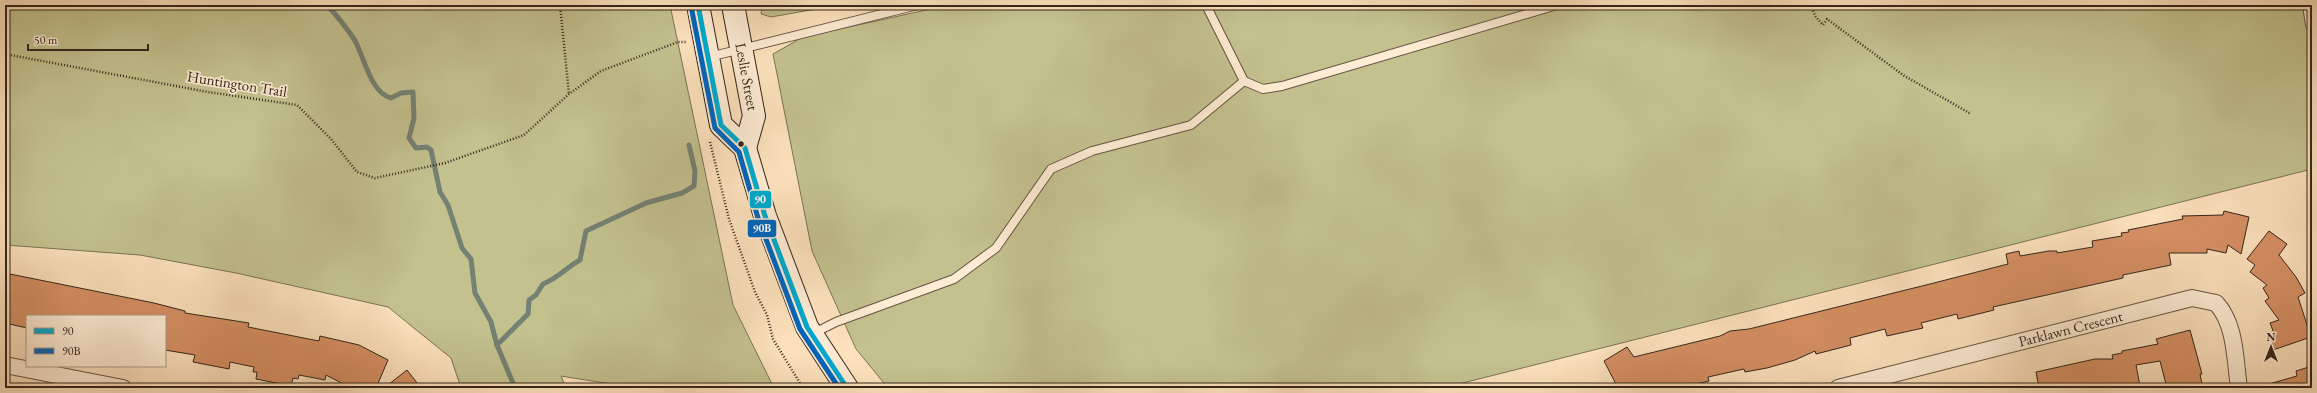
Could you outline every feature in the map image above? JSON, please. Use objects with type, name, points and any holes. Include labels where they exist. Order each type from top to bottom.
[{"type":"main road","points":[[698,5],[707,58],[721,124],[744,148],[765,216],[807,327],[847,388]]},
{"type":"main road","name":"Leslie Street","points":[[733,5],[754,116],[744,148]]},
{"type":"street","name":"Parklawn Crescent","points":[[1838,388],[2192,298],[2216,303],[2226,316],[2234,352],[2239,388]]},
{"type":"street","points":[[5,365],[123,388]]},
{"type":"lane","points":[[707,58],[918,5]]},
{"type":"lane","points":[[1206,5],[1244,81],[1263,88],[1282,86],[1557,5]]},
{"type":"lane","points":[[2307,5],[2310,25]]},
{"type":"lane","points":[[812,334],[836,322],[954,279],[996,248],[1051,169],[1092,151],[1191,124],[1244,81]]},
{"type":"path","points":[[560,5],[569,94]]},
{"type":"path","points":[[1811,5],[1815,16],[1823,25],[1827,19],[1903,75],[1971,114]]},
{"type":"path","name":"Huntington Trail","points":[[5,54],[208,92],[297,104],[331,139],[357,172],[375,178],[445,163],[524,135],[569,94],[601,71],[678,42],[690,42],[688,35]]},
{"type":"path","points":[[710,141],[728,219],[755,292],[767,315],[773,339],[803,388]]},
{"type":"shaded area","points":[[5,5],[670,5],[733,305],[774,388],[636,388],[561,376],[566,388],[461,388],[451,358],[388,307],[236,273],[140,255],[5,245]]},
{"type":"shaded area","points":[[762,5],[839,5],[771,17],[761,14]]},
{"type":"shaded area","points":[[949,5],[2312,5],[2312,169],[1443,388],[888,388],[856,349],[812,251],[773,54],[803,37]]},
{"type":"building","points":[[2224,211],[2249,217],[2241,254],[2228,245],[2226,253],[2207,249],[2207,253],[2169,253],[2171,265],[2123,275],[2123,278],[1993,307],[1994,310],[1958,319],[1957,314],[1921,323],[1923,328],[1887,336],[1885,329],[1850,338],[1851,345],[1816,354],[1815,351],[1795,360],[1767,368],[1745,372],[1744,369],[1708,377],[1709,381],[1679,388],[1618,388],[1604,361],[1627,347],[1634,357],[1720,336],[1730,331],[1749,329],[2008,264],[2006,254],[2019,251],[2020,256],[2049,251],[2057,251],[2057,253],[2093,247],[2092,241],[2122,236],[2121,233],[2129,232],[2128,230],[2183,219],[2182,216],[2223,215]]},
{"type":"building","points":[[2269,231],[2287,244],[2279,255],[2296,277],[2305,293],[2298,297],[2311,337],[2273,350],[2269,337],[2275,336],[2270,323],[2279,320],[2265,301],[2269,298],[2263,288],[2267,285],[2250,272],[2255,265],[2247,259]]},
{"type":"building","points":[[5,273],[154,303],[185,311],[185,313],[249,323],[248,327],[319,341],[320,336],[359,345],[388,360],[376,388],[351,388],[326,375],[325,380],[299,375],[298,379],[293,378],[291,386],[256,379],[257,372],[253,372],[254,367],[230,362],[229,369],[193,362],[195,355],[166,350],[166,315],[26,315],[26,328],[5,323]]},
{"type":"building","points":[[2190,330],[2202,374],[2200,374],[2202,384],[2186,388],[2167,388],[2160,361],[2136,365],[2140,386],[2128,388],[2039,388],[2036,372],[2095,359],[2113,359],[2112,355],[2122,353],[2122,351],[2158,344],[2156,339]]},
{"type":"building","points":[[2312,366],[2312,388],[2270,388],[2269,384],[2297,376],[2296,371]]},
{"type":"building","points":[[407,370],[421,388],[384,388]]},
{"type":"waterway","points":[[327,5],[354,39],[368,73],[378,89],[384,95],[391,98],[401,93],[413,92],[414,118],[409,138],[416,148],[427,147],[431,150],[440,192],[448,205],[462,248],[471,259],[475,293],[491,322],[497,345],[515,388]]},
{"type":"waterway","points":[[497,345],[528,314],[529,300],[536,295],[543,284],[553,279],[580,260],[586,231],[646,203],[682,193],[694,186],[695,171],[689,145]]},
{"type":"transit line","name":"90","points":[[698,5],[721,125],[745,148],[765,216],[807,327],[847,388]]},
{"type":"transit line","name":"90B","points":[[691,6],[715,128],[739,152],[758,218],[800,329],[839,388]]}]
